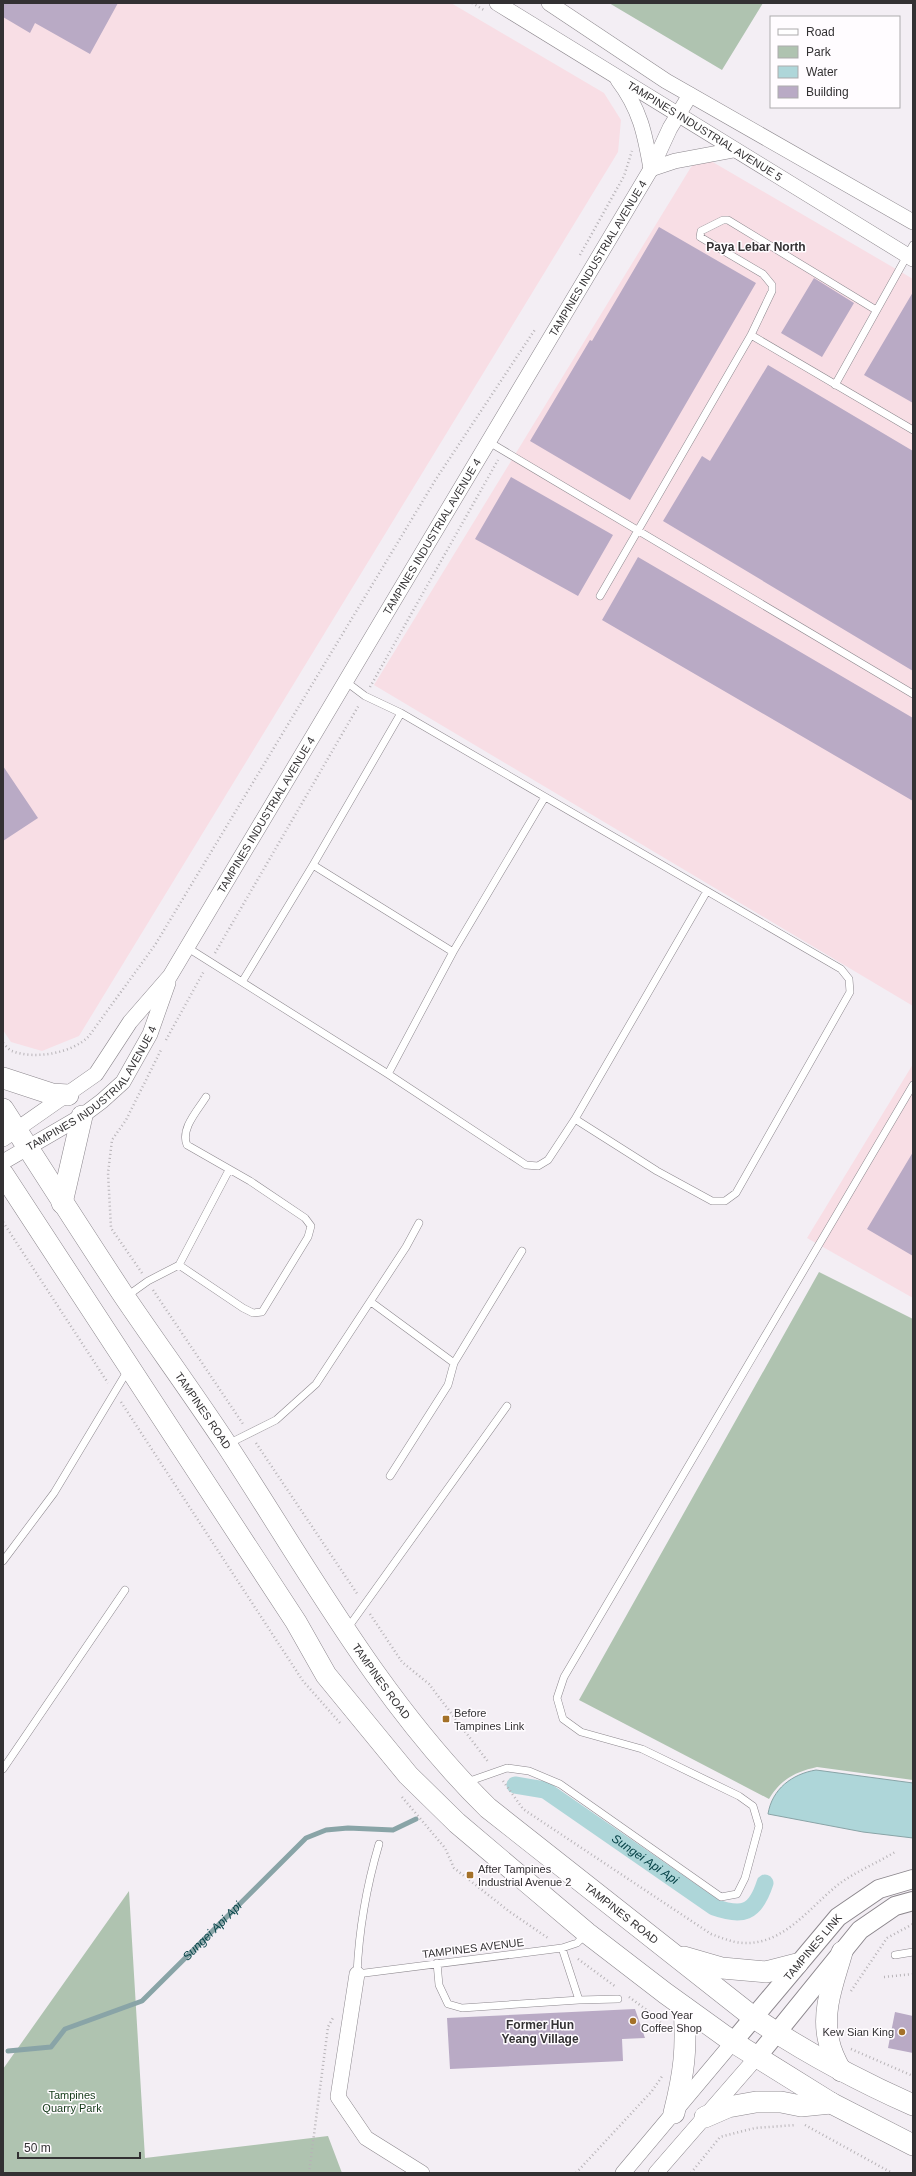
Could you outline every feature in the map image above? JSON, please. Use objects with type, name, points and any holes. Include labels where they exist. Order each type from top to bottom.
[{"type":"main road","points":[[3,1078],[52,1094],[68,1095]]},
{"type":"main road","name":"TAMPINES ROAD","points":[[3,1109],[16,1139],[62,1203],[226,1445],[345,1632],[392,1698],[463,1783],[494,1813],[754,2017],[841,2071],[913,2105]]},
{"type":"main road","points":[[62,1203],[82,1116]]},
{"type":"main road","points":[[3,1174],[296,1622],[326,1675],[408,1775],[457,1823],[587,1933],[684,2007],[733,2042],[831,2103],[913,2145]]},
{"type":"main road","points":[[841,2071],[829,2042],[827,2023],[830,1993],[842,1952]]},
{"type":"main road","points":[[674,1954],[722,1968],[766,1972],[797,1964]]},
{"type":"main road","points":[[674,2113],[684,2074],[686,2038],[684,2007]]},
{"type":"main road","points":[[705,2117],[729,2106],[756,2102],[781,2102],[800,2106],[831,2103]]},
{"type":"street","name":"TAMPINES INDUSTRIAL AVENUE 5","points":[[549,3],[666,81],[913,222]]},
{"type":"street","name":"TAMPINES INDUSTRIAL AVENUE 5","points":[[491,7],[614,74],[734,150],[911,253]]},
{"type":"street","points":[[614,74],[629,94],[639,115],[651,169],[675,161],[734,150]]},
{"type":"street","name":"TAMPINES INDUSTRIAL AVENUE 4","points":[[3,1162],[16,1139],[68,1095],[96,1074],[130,1022],[170,976],[651,169],[677,113],[690,95]]},
{"type":"street","name":"TAMPINES INDUSTRIAL AVENUE 4","points":[[16,1139],[82,1116],[102,1101],[123,1082],[150,1034],[170,976]]},
{"type":"street","name":"TAMPINES LINK","points":[[733,2042],[838,1917],[879,1889],[913,1879]]},
{"type":"street","points":[[656,2173],[757,2057],[860,1930],[895,1906],[913,1901]]},
{"type":"street","points":[[357,1974],[338,2097],[366,2138],[422,2173]]},
{"type":"street","points":[[623,2173],[733,2042]]},
{"type":"lane","points":[[600,596],[751,335],[769,301],[772,292],[772,285],[763,274],[700,237],[701,230],[722,220],[728,220],[876,310]]},
{"type":"lane","points":[[835,385],[876,310],[911,253]]},
{"type":"lane","points":[[751,335],[913,430]]},
{"type":"lane","points":[[489,442],[913,694]]},
{"type":"lane","points":[[345,681],[365,696],[401,713],[841,969],[849,979],[850,992],[736,1193],[725,1201],[712,1201],[657,1171],[575,1119]]},
{"type":"lane","points":[[242,982],[313,865],[401,713]]},
{"type":"lane","points":[[388,1074],[454,952],[545,797]]},
{"type":"lane","points":[[313,865],[454,952]]},
{"type":"lane","points":[[188,948],[388,1074],[526,1165],[538,1166],[548,1160],[575,1119],[707,891]]},
{"type":"lane","points":[[463,1783],[507,1768],[529,1771],[560,1784],[721,1898],[736,1894],[745,1878],[759,1826],[753,1806],[739,1796],[642,1749],[580,1732],[563,1719],[557,1698],[564,1677],[913,1085]]},
{"type":"lane","points":[[179,1265],[253,1314],[262,1312],[308,1237],[311,1226],[305,1218],[250,1181],[187,1145],[184,1138],[186,1131],[206,1097]]},
{"type":"lane","points":[[125,1297],[148,1281],[179,1265],[229,1170]]},
{"type":"lane","points":[[226,1445],[276,1420],[316,1384],[371,1302],[420,1222]]},
{"type":"lane","points":[[390,1476],[448,1385],[454,1363],[522,1251]]},
{"type":"lane","points":[[371,1302],[454,1363]]},
{"type":"lane","points":[[3,1561],[54,1493],[130,1366]]},
{"type":"lane","points":[[345,1632],[507,1406]]},
{"type":"lane","points":[[3,1769],[125,1590]]},
{"type":"lane","points":[[357,1974],[359,1929],[367,1884],[379,1844]]},
{"type":"lane","name":"TAMPINES AVENUE","points":[[357,1974],[562,1948],[577,1943],[587,1933]]},
{"type":"lane","points":[[562,1948],[579,2000]]},
{"type":"lane","points":[[895,1955],[913,1952]]},
{"type":"lane","points":[[437,1963],[439,1985],[448,2004],[462,2008],[579,2000],[618,1999]]},
{"type":"path","points":[[472,3],[491,7]]},
{"type":"path","points":[[578,258],[624,176],[633,148]]},
{"type":"path","points":[[3,1043],[11,1051],[40,1056],[82,1044],[89,1036],[155,946],[436,479],[538,326]]},
{"type":"path","points":[[503,451],[365,696],[176,1019],[126,1120],[112,1140],[108,1173],[110,1228],[148,1281],[402,1662],[429,1684],[523,1809],[712,1934],[735,1942],[755,1942],[780,1934],[804,1917],[839,1884],[895,1852]]},
{"type":"path","points":[[3,1222],[114,1392]]},
{"type":"path","points":[[848,1994],[887,1938],[913,1924]]},
{"type":"path","points":[[884,1977],[913,1974]]},
{"type":"path","points":[[849,2042],[851,2049],[913,2076]]},
{"type":"path","points":[[576,2173],[652,2091],[664,2073]]},
{"type":"path","points":[[691,2173],[720,2137],[755,2128],[805,2125],[892,2173]]},
{"type":"shaded area","points":[[3,3],[451,3],[604,93],[621,120],[618,152],[79,1036],[42,1051],[11,1042],[3,1030]]},
{"type":"shaded area","points":[[699,154],[913,279],[913,1006],[374,685]]},
{"type":"shaded area","points":[[913,1064],[913,1298],[807,1238]]},
{"type":"green space","points":[[609,3],[763,3],[722,70]]},
{"type":"green space","points":[[819,1272],[913,1319],[913,1780],[817,1767],[802,1771],[789,1777],[778,1786],[769,1799],[579,1700]]},
{"type":"green space","name":"Tampines Quarry Park","points":[[129,1891],[145,2158],[328,2136],[342,2173],[3,2173],[3,2069]]},
{"type":"water","points":[[816,1770],[913,1783],[913,1838],[863,1832],[768,1814],[774,1797],[784,1784],[799,1775]]},
{"type":"building","points":[[3,3],[118,3],[90,54],[35,23],[30,33],[3,17]]},
{"type":"building","points":[[659,227],[756,283],[630,500],[530,441],[590,340],[592,341]]},
{"type":"building","points":[[814,278],[854,303],[822,357],[781,333]]},
{"type":"building","points":[[913,292],[913,403],[864,375]]},
{"type":"building","points":[[768,365],[913,451],[913,671],[663,521],[702,456],[710,461]]},
{"type":"building","points":[[511,477],[613,535],[578,596],[475,539]]},
{"type":"building","points":[[638,557],[913,718],[913,801],[602,620]]},
{"type":"building","points":[[3,766],[38,818],[3,841]]},
{"type":"building","points":[[913,1152],[913,1256],[867,1229]]},
{"type":"building","points":[[635,2009],[645,2038],[622,2039],[623,2061],[450,2069],[447,2018]]},
{"type":"building","name":"Kew Sian King","points":[[895,2012],[913,2016],[913,2053],[888,2048]]},
{"type":"waterway","name":"Sungei Api Api","points":[[515,1785],[545,1790],[714,1907],[732,1912],[746,1910],[752,1907],[757,1901],[765,1883]]},
{"type":"waterway","name":"Sungei Api Api","points":[[8,2051],[51,2047],[65,2029],[142,2001],[306,1838],[326,1830],[348,1828],[393,1830],[416,1819]]},
{"type":"place","name":"Before Tampines Link","points":[[446,1719]]},
{"type":"place","name":"After Tampines Industrial Avenue 2","points":[[470,1875]]},
{"type":"place","name":"Good Year Coffee Shop","points":[[633,2021]]},
{"type":"place","name":"Kew Sian King","points":[[902,2032]]},
{"type":"district","name":"Paya Lebar North","points":[[756,247]]},
{"type":"district","name":"Former Hun Yeang Village","points":[[540,2032]]}]
